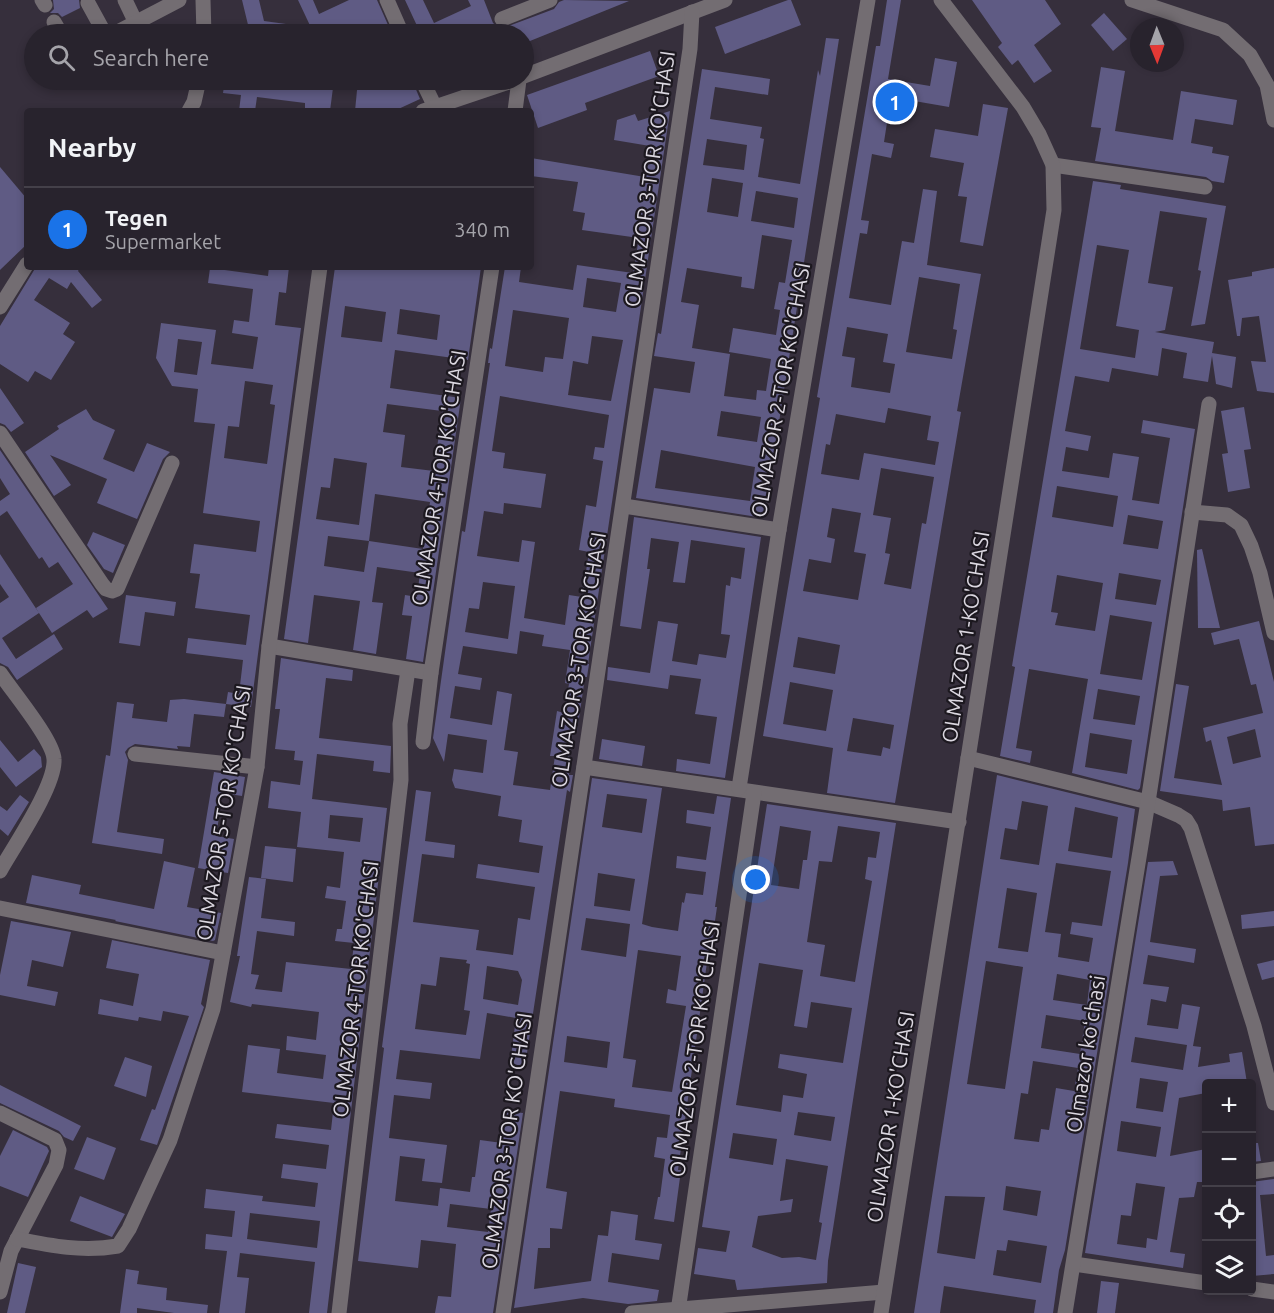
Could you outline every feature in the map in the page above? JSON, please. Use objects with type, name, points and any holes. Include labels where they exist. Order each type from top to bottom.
[{"type":"street","points":[[124,0],[136,22]]},
{"type":"street","points":[[203,0],[204,24]]},
{"type":"street","points":[[387,0],[398,24]]},
{"type":"street","points":[[502,19],[550,0]]},
{"type":"street","points":[[534,72],[725,0]]},
{"type":"street","name":"OLMAZOR 2-TOR KO'CHASI","points":[[678,1311],[779,530],[868,0]]},
{"type":"street","name":"OLMAZOR 1-KO'CHASI","points":[[881,1313],[1054,210],[1053,165],[1039,134],[1023,107],[941,0]]},
{"type":"street","points":[[1132,0],[1223,30],[1250,55],[1267,85],[1274,120]]},
{"type":"street","points":[[132,24],[169,2]]},
{"type":"street","points":[[88,3],[100,24]]},
{"type":"street","name":"OLMAZOR 3-TOR KO'CHASI","points":[[503,1313],[624,506],[690,49],[692,12]]},
{"type":"street","points":[[191,108],[197,90]]},
{"type":"street","points":[[424,90],[429,108]]},
{"type":"street","points":[[432,108],[487,90]]},
{"type":"street","points":[[515,108],[516,90]]},
{"type":"street","points":[[1053,165],[1205,187]]},
{"type":"street","points":[[0,307],[24,269]]},
{"type":"street","name":"OLMAZOR 5-TOR KO'CHASI","points":[[17,1239],[60,1248],[96,1250],[118,1246],[129,1229],[170,1140],[213,1009],[257,766],[269,646],[320,270]]},
{"type":"street","name":"OLMAZOR 4-TOR KO'CHASI","points":[[423,742],[431,673],[492,270]]},
{"type":"street","name":"Olmazor koʻchasi","points":[[1065,1313],[1148,802],[1209,404]]},
{"type":"street","points":[[0,433],[106,589],[112,591],[117,589],[171,463]]},
{"type":"street","points":[[624,506],[779,530]]},
{"type":"street","points":[[1192,512],[1227,515],[1241,525],[1260,573],[1274,633]]},
{"type":"street","points":[[269,646],[431,673]]},
{"type":"street","name":"OLMAZOR 4-TOR KO'CHASI","points":[[339,1313],[401,780],[400,724],[408,670]]},
{"type":"street","points":[[0,673],[47,741],[54,758],[52,773],[45,791],[0,871]]},
{"type":"street","points":[[135,754],[257,766]]},
{"type":"street","points":[[968,758],[1148,802],[1186,820],[1191,828],[1254,1026],[1274,1103]]},
{"type":"street","points":[[584,767],[959,822]]},
{"type":"street","points":[[0,908],[223,952]]},
{"type":"street","points":[[0,1113],[55,1140],[59,1150],[56,1165],[3,1266],[0,1292]]},
{"type":"street","points":[[1256,1171],[1274,1169]]},
{"type":"street","points":[[1074,1264],[1202,1282]]},
{"type":"street","points":[[1256,1290],[1274,1292]]},
{"type":"street","points":[[632,1313],[678,1311],[884,1292]]},
{"type":"building","points":[[53,0],[79,0],[80,8],[62,17],[58,13],[50,13],[54,9]]},
{"type":"building","points":[[242,0],[259,0],[264,21],[286,24],[248,24]]},
{"type":"building","points":[[298,0],[313,0],[319,14],[349,0],[377,0],[388,24],[309,24]]},
{"type":"building","points":[[405,0],[423,0],[434,23],[471,6],[468,0],[484,0],[494,24],[416,24]]},
{"type":"building","points":[[564,0],[629,1],[534,39],[534,24],[514,24],[554,9],[559,2]]},
{"type":"building","points":[[791,0],[801,25],[725,54],[715,27]]},
{"type":"building","points":[[887,0],[901,0],[888,79],[930,86],[935,58],[957,62],[949,107],[891,97],[884,142],[894,144],[891,158],[872,154],[861,220],[869,221],[867,234],[860,233],[849,298],[891,305],[902,241],[914,243],[923,189],[937,191],[927,265],[981,274],[957,411],[961,412],[895,803],[827,793],[833,748],[763,736],[876,46],[880,46]],"holes":[[[919,277],[960,284],[953,329],[957,330],[952,359],[906,352]],[[847,327],[888,334],[883,362],[895,364],[890,393],[851,387],[855,358],[842,356]],[[888,408],[931,416],[927,440],[939,442],[935,465],[864,453],[859,480],[821,474],[826,444],[830,445],[836,414],[885,423]],[[881,468],[934,477],[926,524],[922,523],[911,589],[884,584],[890,554],[885,553],[891,518],[873,515]],[[832,508],[861,513],[854,552],[866,554],[858,600],[803,591],[809,559],[831,563],[835,539],[827,537]],[[798,637],[840,645],[835,674],[793,667]],[[790,682],[833,690],[826,731],[783,724]],[[853,718],[894,725],[890,749],[883,747],[881,756],[847,751]]]},
{"type":"building","points":[[972,0],[1045,0],[1061,24],[1034,45],[1052,71],[1034,83],[1018,60],[1012,65],[998,47],[1002,43]]},
{"type":"building","points":[[1104,13],[1127,39],[1113,51],[1091,25]]},
{"type":"building","points":[[826,38],[839,39],[764,518],[636,498],[654,388],[690,393],[695,362],[654,356],[658,333],[661,334],[702,69],[770,79],[768,95],[715,87],[710,119],[762,127],[760,138],[764,139],[758,177],[800,184],[818,70],[820,76]],"holes":[[[707,139],[747,145],[744,170],[703,165]],[[712,178],[743,183],[738,217],[707,212]],[[756,191],[798,198],[794,228],[751,221]],[[762,235],[792,240],[785,283],[779,282],[774,309],[780,310],[776,335],[733,328],[729,352],[771,359],[766,391],[757,390],[756,400],[724,396],[730,354],[692,348],[699,305],[681,302],[687,268],[742,277],[741,287],[754,289]],[[721,411],[761,417],[757,442],[717,436]],[[661,450],[755,467],[750,501],[655,488]]]},
{"type":"building","points":[[650,51],[659,76],[585,103],[587,110],[538,128],[534,108],[531,108],[527,95]]},
{"type":"building","points":[[1101,67],[1125,71],[1115,131],[1173,140],[1181,91],[1237,100],[1233,125],[1195,119],[1191,143],[1213,147],[1212,153],[1229,156],[1224,183],[1212,181],[1206,177],[1095,161],[1101,128],[1091,127]]},
{"type":"building","points":[[223,90],[333,90],[330,108],[305,108],[305,103],[257,97],[255,108],[239,108],[241,95],[223,93]]},
{"type":"building","points":[[357,90],[416,90],[420,99],[400,108],[355,108]]},
{"type":"building","points":[[983,104],[1008,108],[983,246],[960,242],[967,197],[958,196],[964,163],[930,157],[935,129],[978,136]]},
{"type":"building","points":[[670,111],[587,677],[585,677],[577,732],[573,732],[569,758],[571,759],[569,775],[573,775],[570,792],[567,790],[525,1066],[510,1064],[516,1018],[487,1013],[480,1059],[400,1050],[396,1079],[432,1083],[430,1099],[394,1095],[389,1138],[447,1145],[442,1183],[422,1181],[425,1159],[400,1156],[395,1201],[438,1206],[440,1188],[470,1192],[472,1177],[475,1177],[480,1140],[502,1143],[506,1111],[523,1113],[493,1313],[435,1313],[438,1296],[451,1297],[456,1244],[421,1240],[418,1268],[358,1261],[384,1048],[382,1047],[416,790],[431,792],[425,841],[455,845],[454,858],[422,854],[413,922],[479,930],[476,950],[513,955],[518,918],[530,920],[535,887],[476,878],[478,864],[539,873],[543,846],[519,842],[522,820],[498,816],[501,796],[455,788],[452,780],[454,769],[483,773],[487,740],[448,734],[444,762],[433,738],[462,531],[465,532],[490,363],[488,363],[490,348],[492,349],[505,270],[521,270],[519,282],[573,290],[577,265],[633,273],[639,238],[582,230],[585,213],[573,211],[578,182],[534,176],[534,158],[645,177],[650,146],[614,140],[617,120],[635,114],[638,121]],"holes":[[[587,278],[621,283],[616,312],[583,307]],[[513,310],[569,318],[563,359],[545,357],[543,372],[505,366]],[[592,336],[623,340],[611,401],[568,395],[573,361],[588,364]],[[500,396],[609,415],[604,448],[595,447],[593,459],[603,461],[596,507],[586,505],[579,550],[589,552],[582,597],[569,595],[565,625],[524,618],[535,542],[522,540],[519,562],[477,556],[484,511],[503,514],[504,503],[541,508],[546,474],[503,468],[505,453],[492,451]],[[483,582],[515,586],[508,639],[465,632],[469,608],[479,609]],[[520,631],[544,635],[542,646],[570,650],[565,683],[569,684],[564,713],[557,711],[550,756],[555,756],[550,790],[513,785],[518,752],[504,750],[512,694],[497,691],[492,725],[450,718],[455,686],[480,690],[482,678],[458,674],[463,646],[517,654]],[[440,957],[467,960],[466,963],[470,964],[464,1010],[470,1011],[466,1035],[415,1029],[421,984],[436,986]],[[487,966],[518,971],[522,980],[518,1005],[483,999]],[[450,1204],[491,1209],[488,1232],[447,1227]]]},
{"type":"building","points":[[0,167],[24,195],[24,247],[0,270]]},
{"type":"building","points":[[1093,181],[1121,185],[1120,189],[1226,206],[1205,324],[1191,326],[1201,271],[1198,270],[1207,218],[1160,211],[1148,283],[1173,287],[1165,330],[1155,332],[1214,342],[1212,353],[1236,357],[1232,388],[1216,384],[1212,356],[1208,382],[1183,378],[1187,353],[1162,348],[1158,376],[1112,368],[1109,382],[1075,376],[1065,431],[1091,436],[1088,451],[1066,447],[1062,471],[1109,478],[1113,453],[1139,457],[1132,500],[1159,504],[1170,438],[1141,433],[1143,420],[1195,429],[1140,788],[1138,790],[1072,773],[1088,679],[1029,669],[1016,748],[1032,751],[1030,763],[1000,756],[1015,667],[1012,666]],"holes":[[[1097,245],[1129,250],[1116,326],[1139,330],[1135,358],[1080,349]],[[1057,486],[1118,496],[1113,527],[1052,517]],[[1128,515],[1163,521],[1158,549],[1123,544]],[[1119,573],[1161,580],[1156,605],[1115,599]],[[1057,575],[1103,583],[1095,631],[1055,625],[1058,613],[1051,612]],[[1110,615],[1152,622],[1142,680],[1100,674]],[[1098,689],[1140,696],[1135,725],[1093,719]],[[1090,733],[1132,740],[1127,774],[1085,767]]]},
{"type":"building","points":[[1274,268],[1274,393],[1257,391],[1251,361],[1266,362],[1259,316],[1242,318],[1240,336],[1237,336],[1228,280],[1252,276],[1252,272]]},
{"type":"building","points":[[34,270],[78,270],[102,300],[92,308],[71,282],[67,289],[49,278],[34,300],[70,323],[63,334],[75,342],[51,380],[35,371],[28,382],[0,364],[0,326]]},
{"type":"building","points":[[210,270],[268,276],[269,270],[289,270],[286,293],[279,292],[275,325],[301,328],[251,707],[226,704],[228,692],[239,694],[243,660],[186,653],[188,638],[246,645],[250,615],[195,608],[200,574],[190,573],[194,544],[256,552],[260,521],[203,513],[215,424],[194,422],[198,389],[172,386],[156,358],[161,323],[216,330],[211,364],[253,369],[258,337],[232,333],[234,320],[249,322],[253,289],[208,283]],"holes":[[[178,339],[202,342],[197,375],[174,372]],[[245,381],[273,385],[270,404],[275,405],[267,464],[224,458],[228,426],[239,427]]]},
{"type":"building","points":[[335,270],[481,270],[468,360],[395,350],[390,388],[461,398],[423,662],[406,659],[412,616],[402,615],[405,595],[417,597],[420,573],[377,567],[372,602],[383,603],[376,654],[353,650],[360,601],[314,595],[308,643],[284,639]],"holes":[[[345,306],[386,312],[382,342],[341,337]],[[400,309],[440,315],[437,340],[397,334]],[[387,404],[442,411],[434,471],[401,467],[405,435],[383,432]],[[334,458],[367,463],[359,525],[316,519],[321,487],[330,488]],[[375,494],[430,502],[423,549],[369,541]],[[328,536],[369,541],[364,572],[324,566]]]},
{"type":"building","points":[[0,388],[24,423],[11,432],[0,423]]},
{"type":"building","points":[[1244,407],[1251,449],[1244,450],[1250,488],[1228,492],[1222,454],[1228,453],[1221,411]]},
{"type":"building","points":[[86,409],[93,420],[115,430],[103,459],[134,472],[147,443],[170,452],[163,459],[137,519],[97,503],[107,479],[50,455],[71,485],[54,496],[25,452],[59,429],[57,426]]},
{"type":"building","points":[[0,450],[108,609],[93,618],[87,610],[52,633],[36,608],[73,584],[58,562],[49,568],[42,557],[39,559],[7,511],[0,516],[0,501],[10,494],[0,478]]},
{"type":"building","points":[[634,517],[761,537],[725,778],[676,771],[677,759],[710,764],[717,717],[695,714],[701,679],[670,675],[668,689],[607,680],[608,667],[650,673],[658,621],[678,624],[672,661],[697,665],[699,654],[726,658],[730,635],[721,634],[726,585],[730,586],[731,577],[741,579],[745,548],[691,540],[685,583],[673,582],[679,542],[651,538],[647,569],[650,569],[641,629],[620,626]]},
{"type":"building","points":[[93,532],[125,545],[113,573],[104,569],[87,545]]},
{"type":"building","points":[[1202,549],[1220,628],[1198,628],[1197,550]]},
{"type":"building","points":[[0,554],[39,613],[2,638],[16,659],[54,634],[63,649],[17,680],[8,667],[0,663],[0,603],[9,597],[0,584]]},
{"type":"building","points":[[126,595],[176,602],[174,616],[145,612],[140,646],[119,643]]},
{"type":"building","points":[[1259,621],[1274,682],[1274,844],[1255,846],[1250,807],[1223,811],[1222,800],[1160,791],[1176,684],[1189,686],[1174,778],[1222,785],[1211,740],[1206,742],[1203,728],[1263,713],[1256,684],[1251,685],[1239,639],[1214,645],[1211,633]],"holes":[[[1255,729],[1261,757],[1233,764],[1227,737]]]},
{"type":"building","points":[[281,658],[353,670],[352,681],[326,678],[319,738],[391,746],[390,773],[373,771],[374,761],[317,754],[312,799],[387,808],[327,1313],[309,1313],[315,1262],[240,1253],[237,1277],[249,1278],[245,1313],[219,1313],[227,1251],[205,1249],[206,1234],[232,1237],[235,1211],[204,1208],[206,1189],[263,1196],[262,1201],[315,1207],[318,1183],[281,1178],[283,1164],[326,1169],[329,1145],[275,1138],[277,1124],[331,1130],[334,1103],[242,1092],[248,1045],[280,1049],[277,1073],[323,1079],[326,1055],[286,1050],[287,1036],[316,1040],[319,1012],[252,1004],[251,1007],[230,1002],[240,956],[237,956],[249,877],[266,879],[261,918],[295,922],[294,936],[257,931],[251,974],[259,975],[255,989],[282,992],[286,962],[351,969],[354,943],[335,941],[337,929],[342,929],[346,901],[325,898],[327,886],[340,888],[344,852],[297,847],[301,812],[268,808],[271,781],[300,785],[303,761],[294,760],[295,751],[275,749],[280,709],[275,709]],"holes":[[[330,815],[363,818],[360,842],[328,838]],[[250,1213],[320,1221],[317,1248],[247,1239]]]},
{"type":"building","points":[[184,699],[226,704],[224,717],[194,714],[190,747],[177,746],[178,749],[135,744],[125,752],[128,760],[117,832],[164,839],[162,854],[92,843],[106,755],[110,756],[117,702],[134,704],[132,718],[167,722],[170,700]]},
{"type":"building","points":[[602,739],[645,746],[642,766],[599,759]]},
{"type":"building","points":[[0,740],[18,762],[34,749],[41,757],[42,767],[16,787],[0,767]]},
{"type":"building","points":[[214,772],[245,777],[242,796],[223,793],[216,836],[234,839],[228,873],[198,868]]},
{"type":"building","points":[[997,775],[1135,809],[1053,1313],[1034,1313],[1036,1300],[944,1286],[940,1313],[914,1313]],"holes":[[[1022,801],[1048,806],[1039,865],[1000,859],[1005,828],[1017,830]],[[1075,807],[1118,817],[1112,858],[1068,851]],[[1056,863],[1111,871],[1102,926],[1072,922],[1070,934],[1093,938],[1089,962],[1058,957],[1061,934],[1045,932]],[[1007,888],[1037,893],[1028,952],[998,948]],[[986,961],[1023,967],[1005,1089],[967,1084]],[[1057,974],[1090,980],[1087,1005],[1053,1000]],[[1046,1015],[1085,1021],[1080,1054],[1041,1048]],[[1033,1061],[1078,1068],[1074,1091],[1056,1088],[1049,1130],[1041,1129],[1039,1142],[1014,1139],[1021,1093],[1028,1094]],[[1006,1186],[1041,1191],[1037,1216],[1003,1210]],[[945,1196],[985,1197],[975,1259],[937,1253]],[[1008,1240],[1047,1246],[1041,1283],[993,1275],[997,1250],[1006,1251]]]},
{"type":"building","points":[[592,778],[662,788],[642,924],[678,931],[682,902],[684,903],[686,893],[703,895],[706,872],[676,868],[677,856],[706,860],[711,827],[686,823],[687,810],[714,814],[717,796],[731,798],[678,1170],[681,1170],[674,1222],[654,1219],[658,1197],[660,1197],[665,1159],[654,1157],[657,1137],[667,1138],[670,1115],[614,1107],[615,1099],[560,1091],[546,1188],[567,1192],[562,1229],[550,1228],[550,1248],[538,1248],[534,1289],[591,1281],[598,1235],[608,1236],[611,1211],[638,1215],[635,1240],[662,1244],[659,1260],[612,1253],[608,1282],[659,1290],[657,1301],[628,1304],[583,1298],[514,1308]],"holes":[[[607,794],[647,799],[642,833],[602,827]],[[598,873],[635,879],[630,911],[594,906]],[[586,918],[630,924],[626,957],[581,950]],[[638,950],[681,956],[676,991],[668,989],[666,1003],[686,1006],[672,1092],[632,1087],[636,1060],[623,1058]],[[567,1036],[610,1042],[607,1068],[564,1062]]]},
{"type":"building","points":[[20,795],[29,802],[8,836],[0,829],[0,806],[7,811]]},
{"type":"building","points":[[767,804],[896,823],[828,1261],[827,1283],[737,1290],[735,1280],[694,1274],[698,1248],[726,1252],[730,1231],[702,1227]],"holes":[[[780,826],[811,831],[807,860],[803,860],[799,889],[771,885]],[[838,826],[880,832],[876,858],[868,857],[865,879],[872,881],[855,982],[820,976],[825,945],[807,942],[819,861],[832,862]],[[759,963],[803,970],[794,1026],[807,1028],[811,1002],[852,1008],[843,1063],[780,1054],[778,1068],[807,1074],[803,1098],[783,1095],[781,1112],[736,1105]],[[798,1112],[835,1117],[831,1141],[794,1135]],[[733,1133],[777,1139],[773,1165],[729,1158]],[[786,1159],[828,1166],[819,1222],[822,1223],[816,1260],[799,1257],[782,1258],[752,1247],[758,1216],[791,1212],[793,1199],[780,1201]]]},
{"type":"building","points":[[265,846],[296,849],[293,882],[261,878]]},
{"type":"building","points":[[164,861],[195,868],[187,907],[221,913],[215,940],[26,903],[32,875],[81,885],[79,894],[154,909]]},
{"type":"building","points":[[1173,861],[1178,875],[1160,876],[1150,942],[1196,949],[1194,963],[1148,955],[1143,984],[1169,987],[1166,1002],[1151,999],[1147,1025],[1178,1029],[1182,1004],[1200,1007],[1193,1046],[1201,1047],[1198,1067],[1230,1062],[1229,1054],[1242,1052],[1246,1079],[1202,1079],[1202,1094],[1179,1098],[1170,1156],[1202,1150],[1202,1182],[1197,1182],[1194,1197],[1179,1198],[1170,1252],[1185,1254],[1183,1268],[1085,1253],[1148,862]],"holes":[[[1135,1037],[1187,1045],[1183,1070],[1131,1062]],[[1140,1078],[1168,1082],[1163,1112],[1136,1108]],[[1121,1121],[1161,1127],[1156,1157],[1117,1151]],[[1136,1183],[1165,1187],[1157,1240],[1147,1238],[1146,1248],[1117,1244],[1121,1215],[1131,1216]]]},
{"type":"building","points":[[1274,911],[1274,926],[1242,929],[1241,915]]},
{"type":"building","points":[[11,921],[71,932],[63,967],[32,960],[27,986],[58,992],[55,1006],[0,995],[0,975]]},
{"type":"building","points":[[112,940],[210,960],[201,1004],[204,1007],[157,1145],[140,1140],[152,1109],[155,1110],[189,1016],[163,1011],[161,1021],[139,1017],[138,1021],[98,1014],[100,999],[133,1006],[139,974],[106,968]]},
{"type":"building","points":[[1274,960],[1274,977],[1262,980],[1257,964]]},
{"type":"building","points":[[125,1057],[152,1066],[146,1097],[114,1086]]},
{"type":"building","points":[[0,1085],[81,1126],[73,1141],[64,1137],[59,1131],[0,1103]]},
{"type":"building","points":[[13,1130],[47,1147],[49,1151],[28,1197],[0,1186],[0,1156]]},
{"type":"building","points":[[87,1137],[116,1148],[104,1180],[74,1169]]},
{"type":"building","points":[[1256,1143],[1258,1143],[1261,1161],[1256,1162]]},
{"type":"building","points":[[1274,1179],[1274,1194],[1260,1195],[1266,1256],[1274,1255],[1274,1274],[1256,1276],[1256,1181]]},
{"type":"building","points":[[80,1196],[125,1214],[112,1237],[70,1221]]},
{"type":"building","points":[[18,1263],[36,1267],[25,1313],[7,1313]]},
{"type":"building","points":[[126,1269],[139,1271],[137,1284],[167,1288],[166,1300],[208,1305],[207,1313],[174,1313],[137,1308],[137,1313],[120,1313]]},
{"type":"building","points":[[1101,1281],[1119,1283],[1115,1313],[1097,1313]]},
{"type":"place","name":"Tegen","points":[[895,102]]}]
